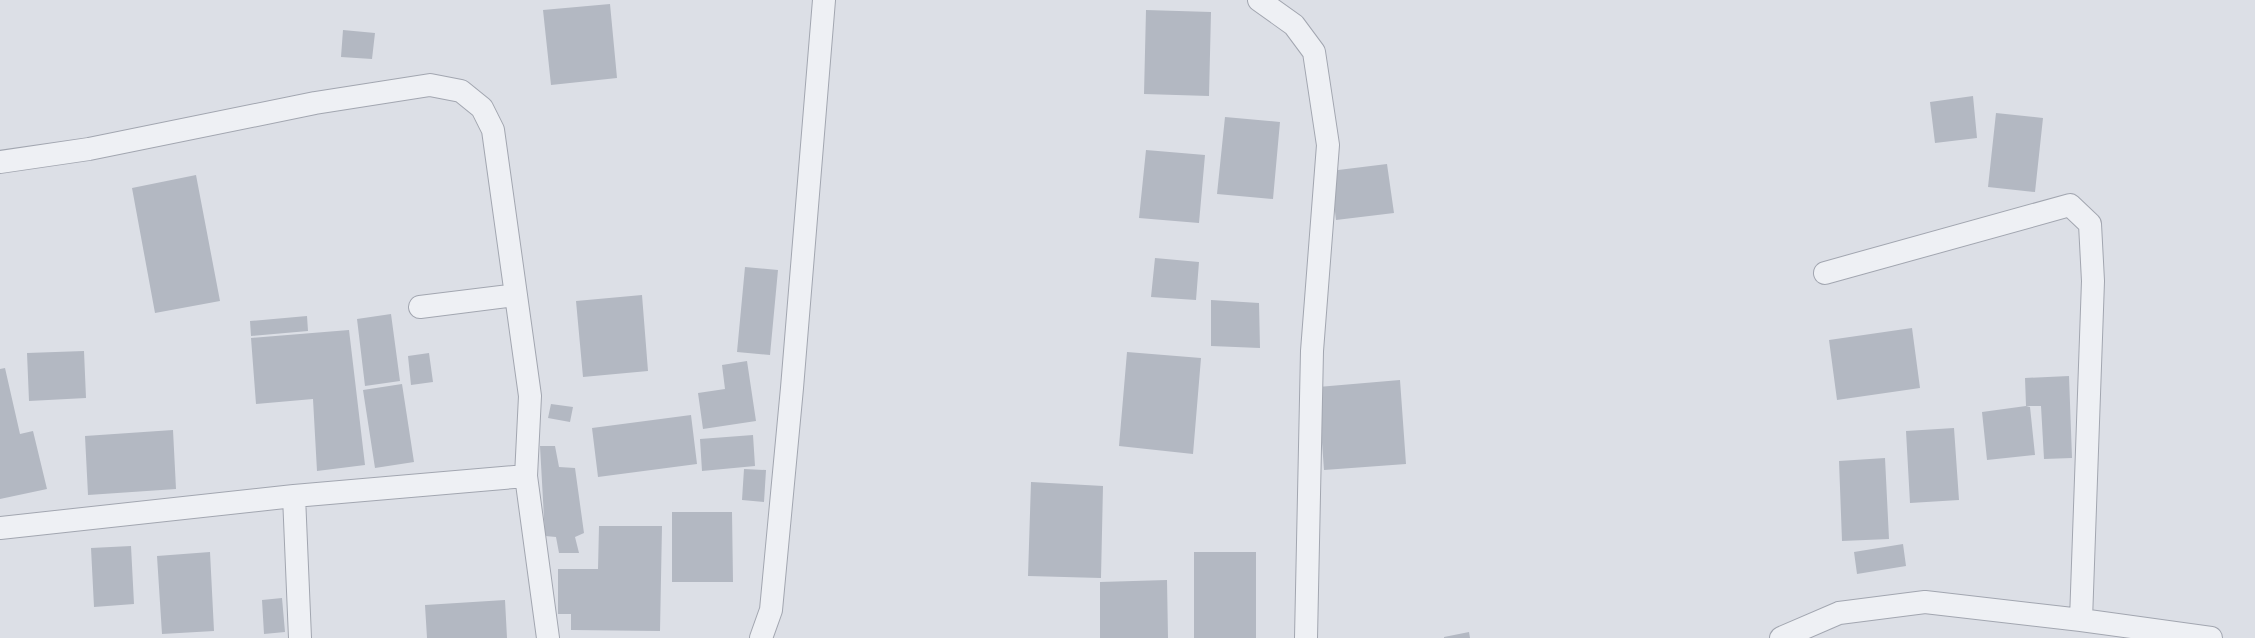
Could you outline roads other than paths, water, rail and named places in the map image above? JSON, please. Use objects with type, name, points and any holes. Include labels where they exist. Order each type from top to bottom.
[{"type":"street","points":[[761,638],[771,602],[792,388],[824,0]]},
{"type":"street","points":[[1259,0],[1294,25],[1314,52],[1328,145],[1312,351],[1306,638]]},
{"type":"street","points":[[0,162],[89,149],[315,103],[430,85],[461,91],[482,108],[493,130],[530,396],[526,476],[548,638]]},
{"type":"street","points":[[1825,273],[2070,205],[2090,224],[2093,281],[2081,620]]},
{"type":"street","points":[[420,307],[516,295]]},
{"type":"street","points":[[0,528],[294,496],[526,476]]},
{"type":"street","points":[[294,496],[300,638]]},
{"type":"street","points":[[1781,638],[1839,613],[1925,602],[2081,620],[2211,638]]}]
